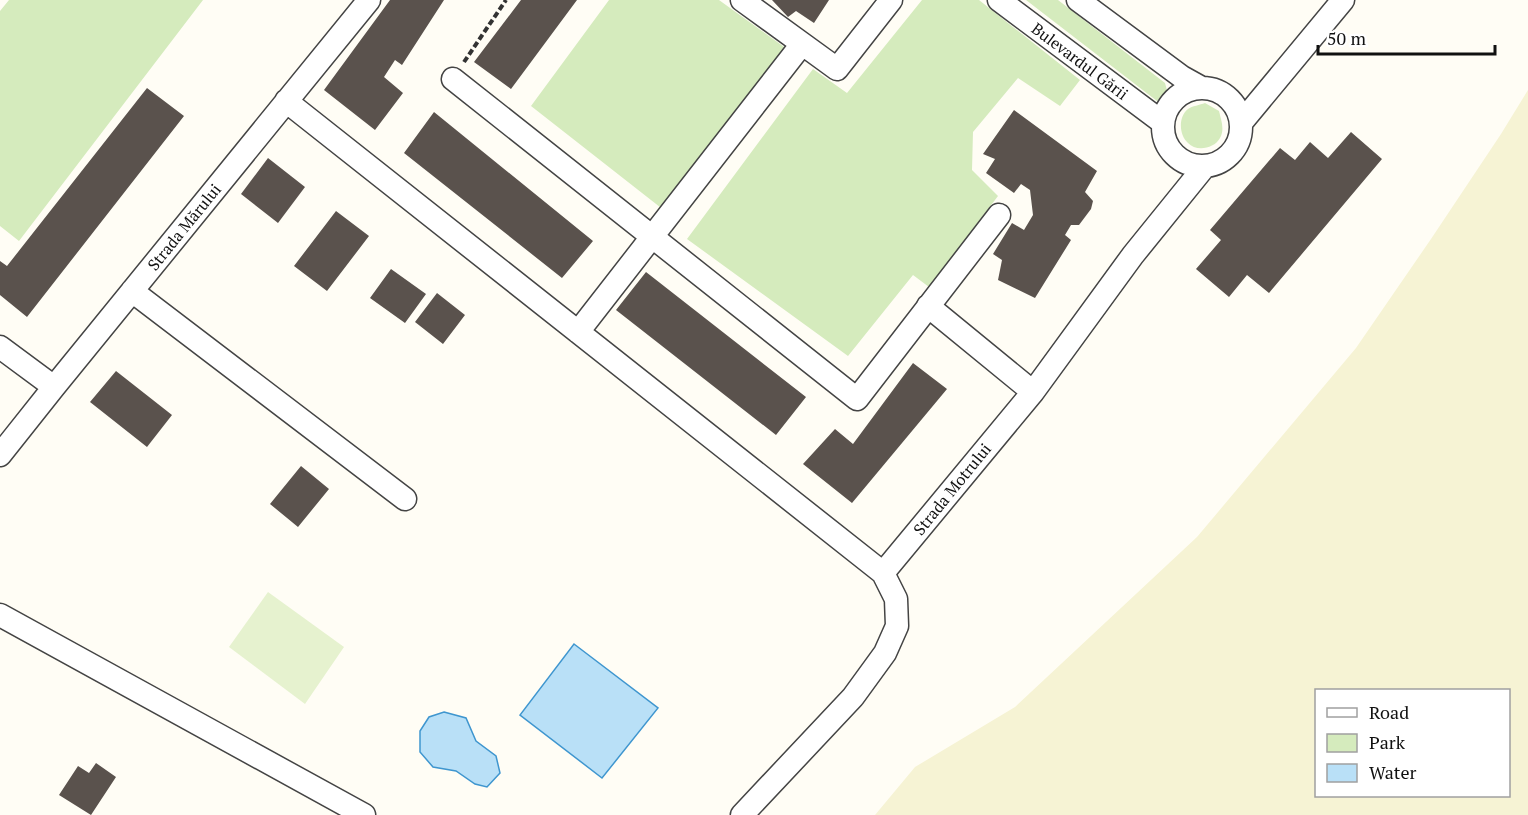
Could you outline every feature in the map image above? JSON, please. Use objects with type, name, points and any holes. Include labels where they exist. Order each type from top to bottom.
[{"type":"street","name":"Strada Mărului","points":[[0,455],[369,0]]},
{"type":"street","points":[[742,0],[837,69],[891,0]]},
{"type":"street","name":"Bulevardul Gării","points":[[999,0],[1162,122]]},
{"type":"street","points":[[1078,0],[1182,76],[1200,87],[1218,90],[1229,98],[1239,114],[1242,129],[1237,146],[1228,157],[1215,164],[1197,167],[1183,162],[1169,150],[1163,137],[1162,122],[1170,103],[1183,92],[1200,87]]},
{"type":"street","points":[[1240,123],[1343,0]]},
{"type":"street","points":[[578,332],[802,44]]},
{"type":"street","points":[[453,79],[857,399],[999,215]]},
{"type":"street","points":[[286,101],[883,573],[896,598],[897,626],[885,654],[853,697],[742,815]]},
{"type":"street","name":"Strada Motrului","points":[[883,573],[1033,392],[1133,255],[1205,166]]},
{"type":"street","points":[[132,291],[405,499]]},
{"type":"street","points":[[928,306],[1033,392]]},
{"type":"street","points":[[0,347],[54,387]]},
{"type":"street","points":[[0,615],[364,815]]},
{"type":"path","points":[[453,79],[506,0]]},
{"type":"shaded area","points":[[1528,90],[1528,815],[875,815],[915,767],[1015,707],[1197,537],[1356,348],[1431,239]]},
{"type":"green space","points":[[9,0],[203,0],[19,241],[0,226],[0,11]]},
{"type":"green space","points":[[609,0],[719,0],[787,49],[665,211],[531,106]]},
{"type":"green space","points":[[922,0],[979,0],[1080,80],[1060,106],[1018,78],[973,132],[972,170],[998,196],[929,287],[913,275],[848,356],[687,239],[813,69],[847,93]]},
{"type":"green space","points":[[1026,0],[1058,0],[1165,83],[1168,94],[1163,100],[1157,101]]},
{"type":"green space","points":[[1205,103],[1219,111],[1222,131],[1214,145],[1196,148],[1185,140],[1181,131],[1181,121],[1188,109]]},
{"type":"green space","points":[[268,592],[344,647],[305,704],[229,647]]},
{"type":"water","points":[[574,644],[658,708],[602,778],[520,715]]},
{"type":"water","points":[[444,712],[466,718],[476,741],[496,756],[500,773],[487,787],[475,784],[456,771],[433,767],[420,752],[420,731],[429,717]]},
{"type":"building","points":[[390,0],[444,0],[402,65],[395,60],[384,77],[403,93],[375,130],[324,90]]},
{"type":"building","points":[[521,0],[577,0],[511,89],[474,62]]},
{"type":"building","points":[[772,0],[829,0],[814,23],[796,11],[788,17]]},
{"type":"building","points":[[147,88],[184,116],[27,317],[0,295],[0,261],[7,266]]},
{"type":"building","points":[[1014,110],[1097,171],[1085,192],[1093,201],[1091,209],[1079,225],[1071,225],[1065,235],[1071,240],[1035,298],[998,280],[1002,260],[993,254],[1012,223],[1024,230],[1033,215],[1030,190],[1021,184],[1014,193],[986,173],[995,159],[983,154]]},
{"type":"building","points":[[434,112],[593,241],[562,278],[404,153]]},
{"type":"building","points":[[1351,132],[1382,159],[1269,293],[1247,275],[1229,297],[1196,269],[1221,240],[1210,230],[1280,148],[1295,160],[1310,142],[1328,158]]},
{"type":"building","points":[[268,158],[305,187],[278,223],[241,194]]},
{"type":"building","points":[[336,211],[369,236],[327,291],[294,266]]},
{"type":"building","points":[[391,269],[426,294],[405,323],[370,298]]},
{"type":"building","points":[[646,272],[806,397],[776,435],[616,310]]},
{"type":"building","points":[[437,293],[465,315],[443,344],[415,322]]},
{"type":"building","points":[[913,363],[947,389],[852,503],[803,464],[835,429],[853,444]]},
{"type":"building","points":[[116,371],[172,415],[147,447],[90,402]]},
{"type":"building","points":[[301,466],[329,489],[298,527],[270,504]]},
{"type":"building","points":[[96,763],[116,777],[91,815],[59,795],[78,766],[89,773]]}]
